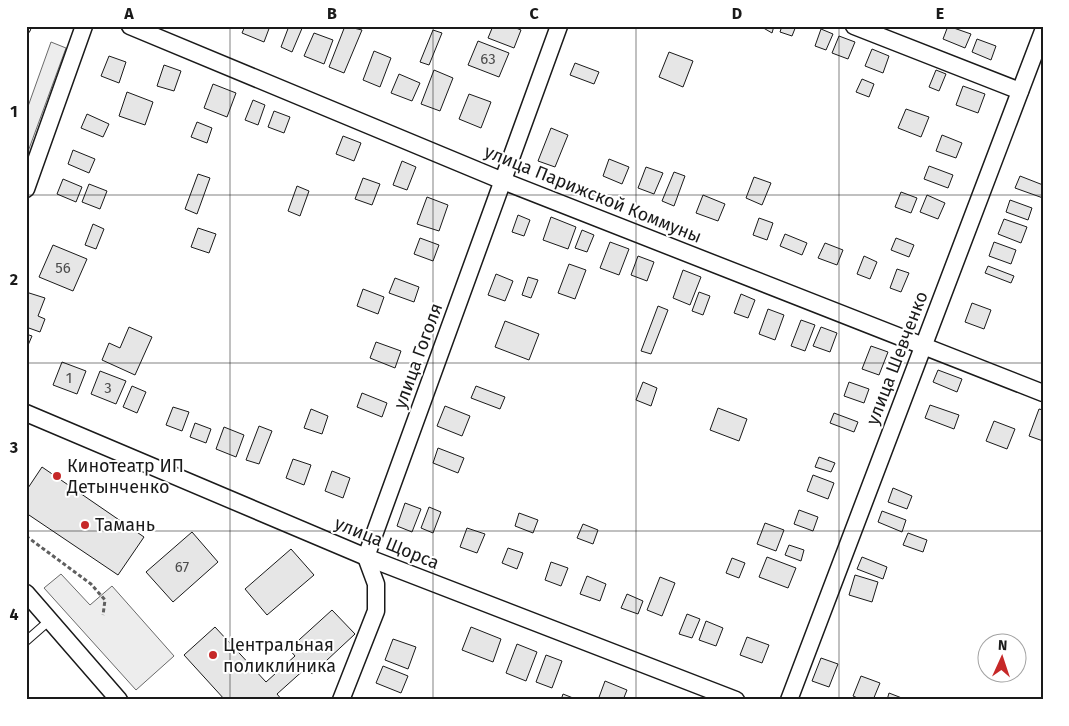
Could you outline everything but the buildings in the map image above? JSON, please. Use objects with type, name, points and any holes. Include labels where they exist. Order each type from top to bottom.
[{"type":"street","name":"улица Парижской Коммуны","points":[[130,26],[503,181],[1043,393]]},
{"type":"street","name":"улица Гоголя","points":[[366,557],[559,26]]},
{"type":"street","points":[[854,26],[1020,91]]},
{"type":"street","points":[[26,189],[81,29]]},
{"type":"street","name":"улица Шевченко","points":[[789,700],[1043,31]]},
{"type":"street","name":"улица Щорса","points":[[26,413],[366,557],[736,700]]},
{"type":"street","points":[[341,700],[376,611],[376,584],[366,557]]},
{"type":"street","points":[[26,593],[119,700]]},
{"type":"lane","points":[[26,641],[50,620]]},
{"type":"path","points":[[26,536],[91,584],[105,600],[103,615]]},
{"type":"shaded area","points":[[51,42],[66,48],[26,157],[26,112]]},
{"type":"shaded area","points":[[61,574],[90,605],[112,586],[174,656],[136,690],[44,588]]},
{"type":"place","name":"Кинотеатр ИП Детынченко","points":[[57,476]]},
{"type":"place","name":"Тамань","points":[[85,525]]},
{"type":"place","name":"Центральная поликлиника","points":[[213,655]]}]
